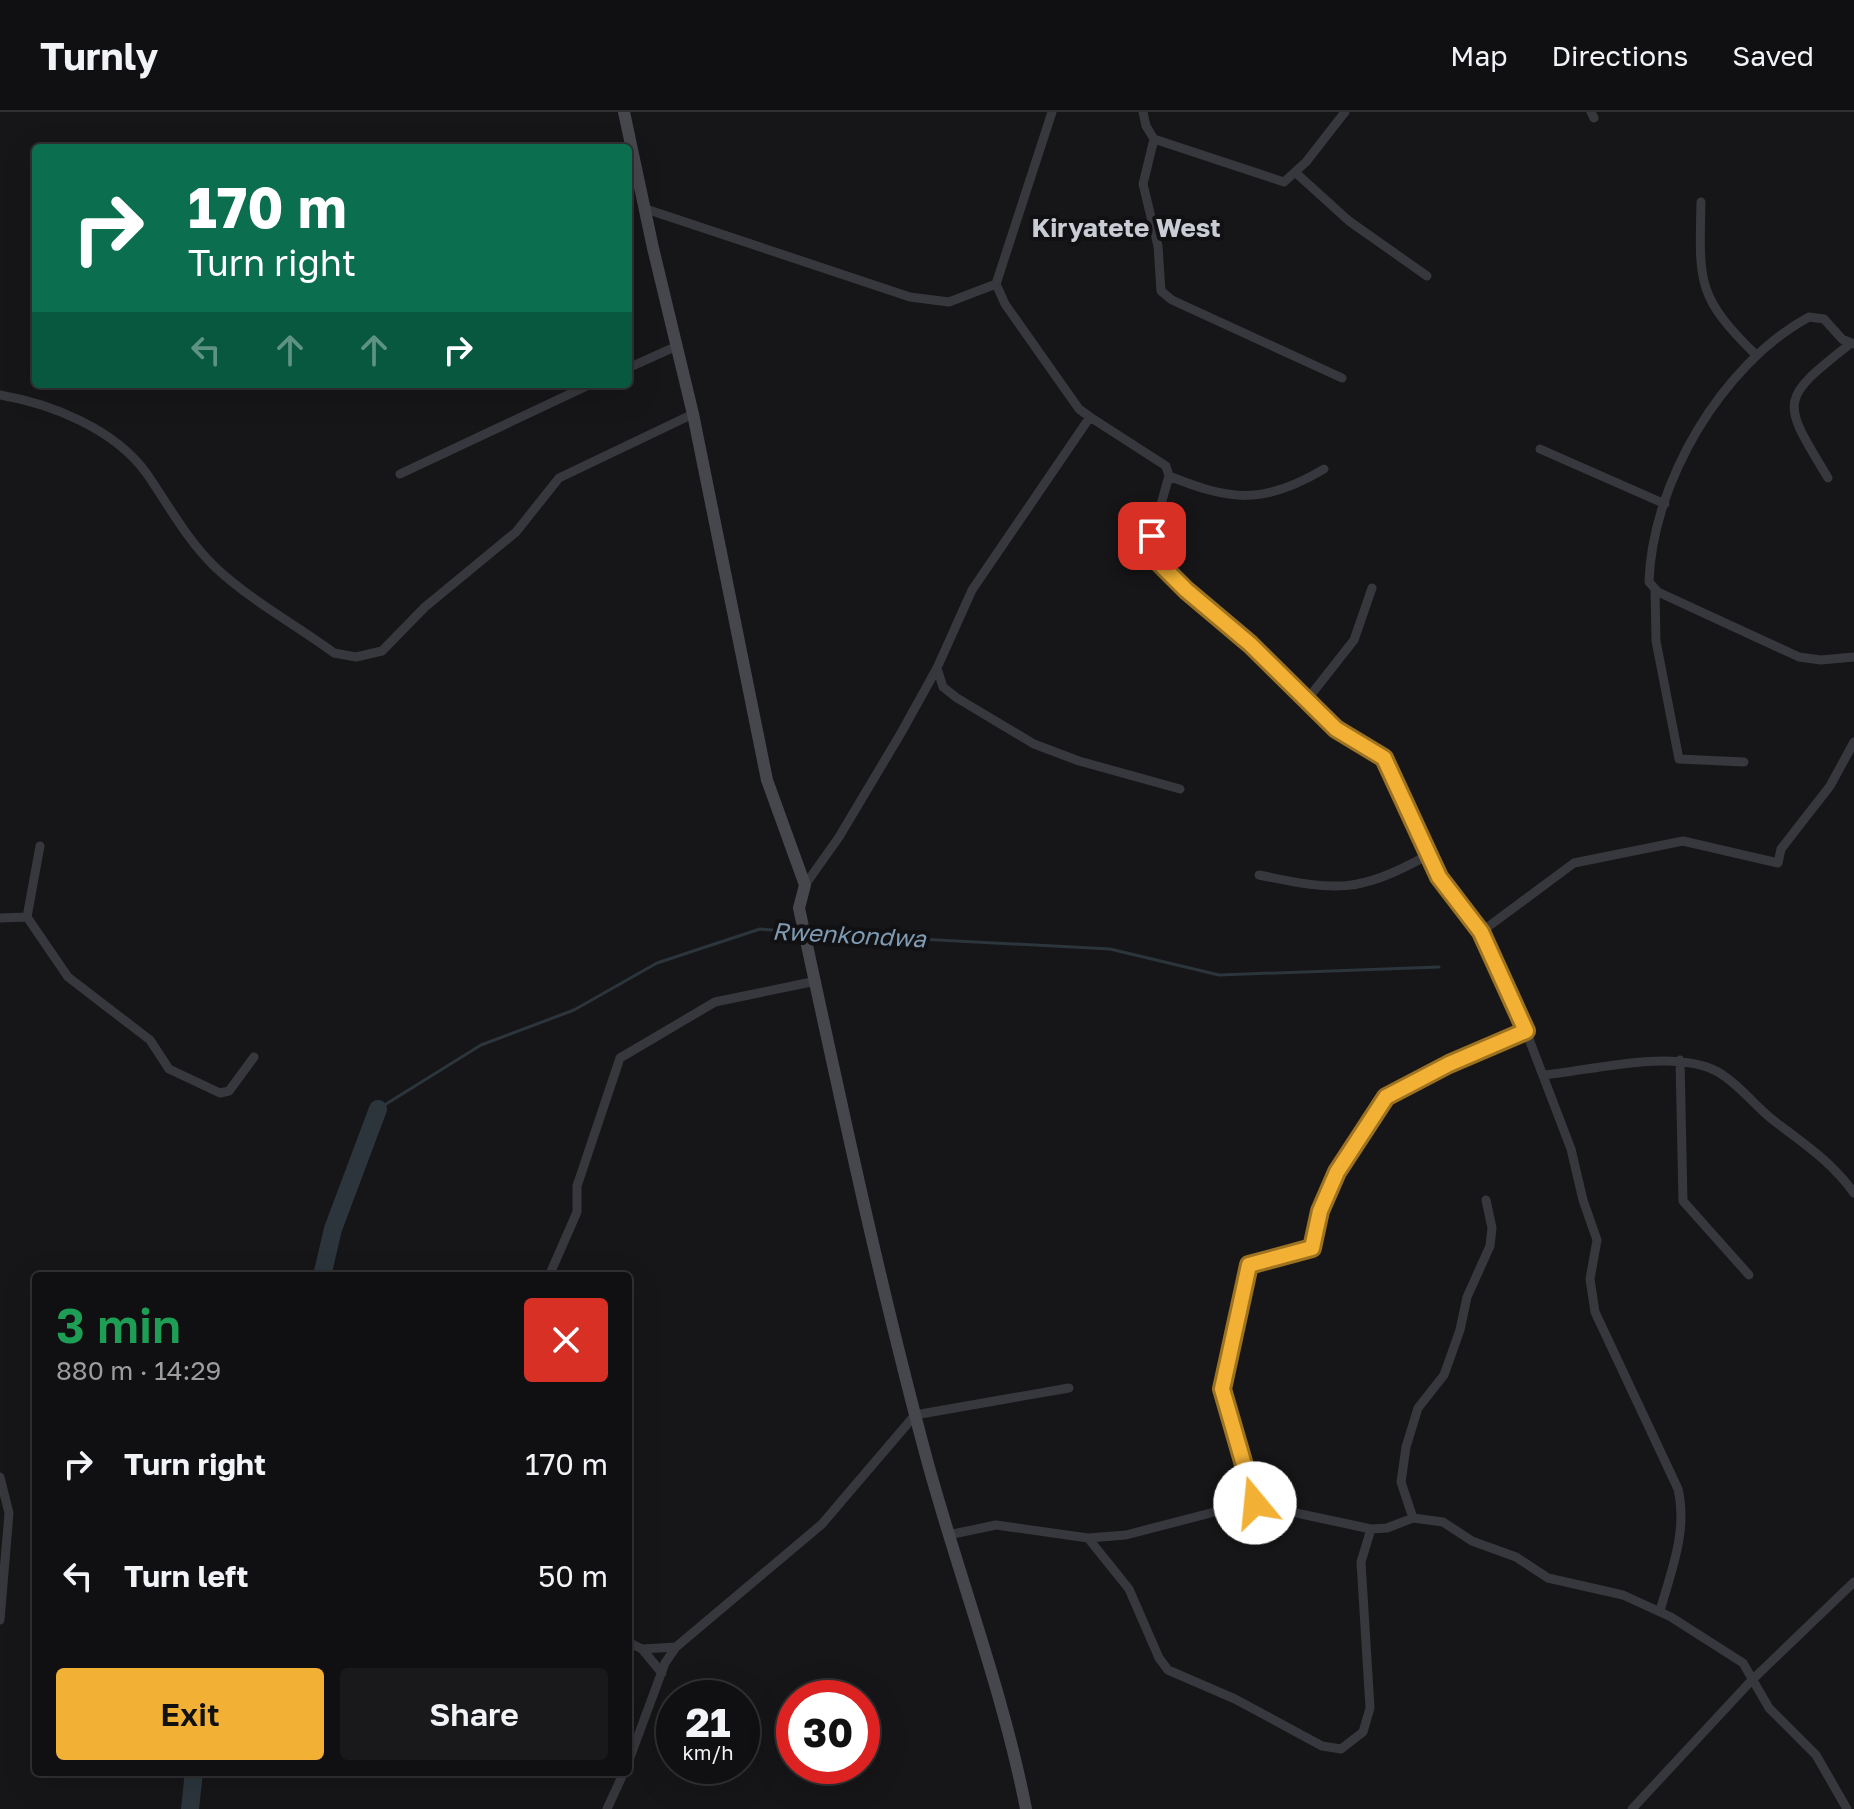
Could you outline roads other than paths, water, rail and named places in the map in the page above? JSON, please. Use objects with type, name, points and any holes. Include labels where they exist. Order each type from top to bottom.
[{"type":"street","points":[[624,112],[631,144]]},
{"type":"street","points":[[1052,112],[996,284],[1005,304],[1079,409],[1162,462],[1169,476],[1212,493],[1242,495],[1281,490],[1324,469]]},
{"type":"street","points":[[1143,112],[1146,126],[1154,139],[1284,182],[1296,173],[1345,112]]},
{"type":"street","points":[[1154,139],[1143,184],[1158,246],[1161,291],[1172,300],[1342,378]]},
{"type":"street","points":[[632,147],[693,414],[767,780],[805,885]]},
{"type":"street","points":[[1296,173],[1349,221],[1427,276]]},
{"type":"street","points":[[1701,202],[1700,255],[1706,290],[1721,321],[1756,355]]},
{"type":"street","points":[[646,209],[932,302],[949,302],[996,284]]},
{"type":"street","points":[[1828,478],[1796,423],[1793,406],[1805,379],[1852,344],[1824,319],[1813,316],[1756,355],[1708,410],[1665,504],[1649,582],[1655,590],[1787,653],[1821,660],[1854,657]]},
{"type":"street","points":[[632,366],[677,346]]},
{"type":"street","points":[[400,474],[583,388]]},
{"type":"street","points":[[0,395],[62,411],[119,445],[146,472],[168,510],[216,568],[334,653],[356,657],[382,651],[425,607],[516,532],[559,478],[693,414]]},
{"type":"street","points":[[1026,1809],[1015,1753],[948,1535],[863,1210],[799,908],[805,885],[839,837],[937,668],[972,590],[1090,417]]},
{"type":"street","points":[[1540,449],[1665,504]]},
{"type":"street","points":[[1169,476],[1152,536],[1160,564],[1250,644],[1336,729],[1384,758],[1439,877],[1481,932],[1526,1031],[1571,1149],[1583,1200],[1597,1240],[1590,1279],[1595,1312],[1678,1489],[1682,1505],[1680,1535],[1660,1611]]},
{"type":"street","points":[[1306,701],[1354,640],[1372,588]]},
{"type":"street","points":[[1655,590],[1656,641],[1679,759],[1744,762]]},
{"type":"street","points":[[937,668],[943,687],[957,698],[1034,744],[1079,761],[1180,789]]},
{"type":"street","points":[[1481,932],[1574,863],[1590,858],[1683,841],[1778,863],[1781,849],[1830,786],[1854,742]]},
{"type":"street","points":[[40,846],[27,917],[59,967],[77,986],[150,1040],[174,1073],[225,1094],[254,1057]]},
{"type":"street","points":[[1259,875],[1311,885],[1363,885],[1391,875],[1428,855]]},
{"type":"street","points":[[0,918],[27,917]]},
{"type":"street","points":[[551,1272],[577,1212],[577,1186],[620,1058],[715,1002],[816,981]]},
{"type":"street","points":[[1255,1503],[1222,1389],[1249,1265],[1312,1248],[1320,1211],[1337,1172],[1386,1097],[1458,1059],[1526,1031]]},
{"type":"street","points":[[1544,1075],[1680,1060],[1700,1064],[1725,1077],[1766,1115],[1827,1160],[1854,1193]]},
{"type":"street","points":[[1680,1060],[1683,1201],[1749,1275]]},
{"type":"street","points":[[1413,1518],[1401,1482],[1406,1447],[1418,1408],[1444,1375],[1460,1330],[1467,1297],[1490,1246],[1492,1228],[1486,1200]]},
{"type":"street","points":[[632,1752],[662,1673],[676,1647],[822,1524],[915,1415],[1069,1388]]},
{"type":"street","points":[[0,1477],[9,1513],[0,1620]]},
{"type":"street","points":[[948,1535],[996,1525],[1088,1538],[1141,1533],[1195,1515],[1255,1503],[1371,1529],[1387,1528],[1413,1518],[1451,1526],[1472,1541],[1516,1557],[1548,1578],[1623,1595],[1660,1611],[1738,1658],[1779,1719],[1816,1755],[1847,1809]]},
{"type":"street","points":[[1088,1538],[1129,1589],[1159,1658],[1168,1670],[1235,1699],[1322,1746],[1341,1749],[1363,1732],[1370,1708],[1361,1562],[1371,1529]]},
{"type":"street","points":[[1632,1809],[1751,1681],[1854,1582]]},
{"type":"street","points":[[632,1644],[642,1649],[662,1673]]},
{"type":"street","points":[[642,1649],[676,1647]]},
{"type":"street","points":[[607,1809],[622,1776]]},
{"type":"waterway","name":"Rwenkondwa","points":[[378,1109],[481,1045],[574,1010],[657,963],[760,929],[799,932]]},
{"type":"waterway","name":"Rwenkondwa","points":[[806,933],[1110,949],[1219,975],[1439,967]]},
{"type":"waterway","name":"Rwenkondwa","points":[[323,1272],[333,1229],[378,1109]]},
{"type":"waterway","name":"Rwenkondwa","points":[[190,1809],[194,1776]]},
{"type":"district","name":"Kiryatete West","points":[[1126,227]]}]
